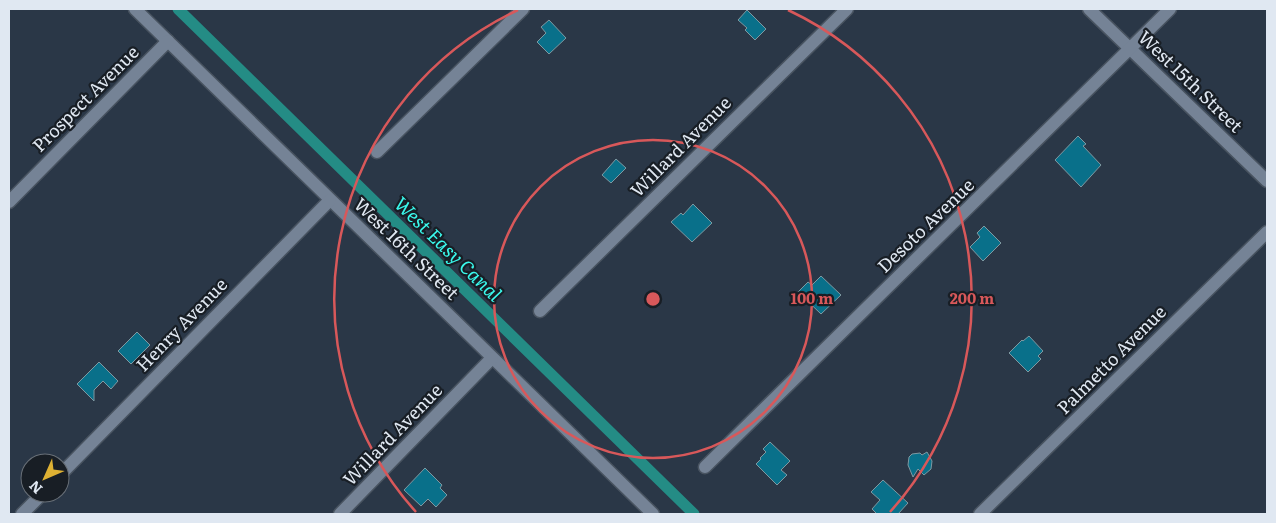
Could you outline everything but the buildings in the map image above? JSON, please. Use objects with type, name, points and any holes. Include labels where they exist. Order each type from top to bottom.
[{"type":"street","name":"West 16th Street","points":[[135,9],[653,514]]},
{"type":"street","points":[[377,152],[523,9]]},
{"type":"street","name":"Willard Avenue","points":[[540,311],[847,9]]},
{"type":"street","name":"West 15th Street","points":[[1089,9],[1267,181]]},
{"type":"street","name":"Desoto Avenue","points":[[705,467],[1170,9]]},
{"type":"street","name":"Prospect Avenue","points":[[9,202],[168,41]]},
{"type":"street","name":"Henry Avenue","points":[[70,466],[330,200]]},
{"type":"street","name":"Palmetto Avenue","points":[[980,514],[1267,232]]},
{"type":"street","name":"Willard Avenue","points":[[340,514],[492,358]]},
{"type":"street","points":[[22,514],[33,503]]},
{"type":"waterway","name":"West Easy Canal","points":[[178,9],[694,514]]}]
